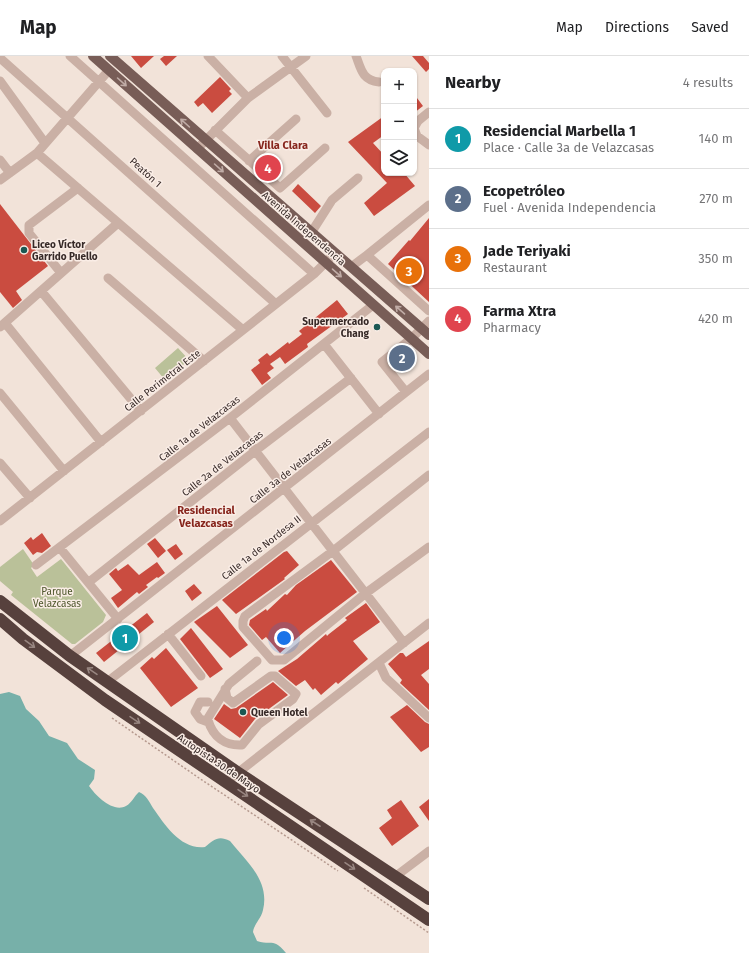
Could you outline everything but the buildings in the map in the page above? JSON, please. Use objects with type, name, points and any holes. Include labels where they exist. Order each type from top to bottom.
[{"type":"highway","name":"Autopista 30 de Mayo","points":[[0,601],[106,682],[213,756],[429,899]]},
{"type":"highway","name":"Autopista 30 de Mayo","points":[[0,619],[23,639],[105,700],[429,920]]},
{"type":"main road","name":"Avenida Independencia","points":[[93,56],[429,354]]},
{"type":"main road","name":"Avenida Independencia","points":[[110,56],[311,233],[427,328]]},
{"type":"street","points":[[70,56],[314,274]]},
{"type":"street","points":[[208,56],[248,98]]},
{"type":"street","points":[[282,56],[326,113]]},
{"type":"street","points":[[197,149],[248,98],[306,56]]},
{"type":"street","points":[[356,56],[360,70],[365,77],[373,82],[379,82]]},
{"type":"street","name":"Peatón 1","points":[[0,58],[68,117],[276,304]]},
{"type":"street","points":[[0,180],[37,153],[109,70]]},
{"type":"street","points":[[0,81],[45,143]]},
{"type":"street","points":[[417,123],[429,112]]},
{"type":"street","points":[[249,162],[296,119]]},
{"type":"street","points":[[215,130],[249,162],[280,188],[325,148]]},
{"type":"street","points":[[417,136],[429,145]]},
{"type":"street","points":[[37,153],[243,330]]},
{"type":"street","points":[[0,160],[10,173]]},
{"type":"street","points":[[311,233],[332,200],[358,178]]},
{"type":"street","points":[[61,273],[28,229],[29,225],[78,188]]},
{"type":"street","points":[[351,267],[429,205]]},
{"type":"street","points":[[101,442],[2,325],[118,223]]},
{"type":"street","name":"Calle Perimetral Este","points":[[0,521],[314,274],[335,253]]},
{"type":"street","points":[[366,255],[429,311]]},
{"type":"street","points":[[108,278],[204,361]]},
{"type":"street","points":[[41,290],[141,411]]},
{"type":"street","name":"Calle 1a de Velazcasas","points":[[36,565],[230,418],[373,305]]},
{"type":"street","points":[[406,392],[382,362],[427,328]]},
{"type":"street","points":[[324,344],[380,414]]},
{"type":"street","name":"Calle 3a de Velazcasas","points":[[70,656],[429,374]]},
{"type":"street","name":"Calle 2a de Velazcasas","points":[[89,582],[255,451],[351,378]]},
{"type":"street","points":[[0,393],[64,471]]},
{"type":"street","points":[[230,418],[404,643]]},
{"type":"street","name":"Calle 1a de Nordesa II","points":[[106,682],[429,432]]},
{"type":"street","points":[[0,463],[30,498]]},
{"type":"street","points":[[429,475],[333,551],[245,616],[243,621],[246,632],[272,660],[284,660],[366,594],[429,547]]},
{"type":"street","points":[[60,548],[118,619]]},
{"type":"street","points":[[226,782],[404,643],[428,626]]},
{"type":"street","points":[[168,634],[201,676]]},
{"type":"street","points":[[208,722],[208,718],[229,684],[257,661]]},
{"type":"street","points":[[379,663],[386,678],[429,718]]},
{"type":"street","points":[[208,702],[200,702],[195,712],[200,719],[208,722],[222,742],[242,745],[259,724],[296,696],[275,676],[271,676],[233,703],[227,698],[225,690]]},
{"type":"street","points":[[213,756],[222,742]]},
{"type":"street","points":[[396,876],[429,851]]},
{"type":"path","points":[[107,714],[199,778],[340,872]]},
{"type":"path","points":[[358,884],[429,933]]},
{"type":"green space","points":[[178,348],[189,360],[165,380],[155,368]]},
{"type":"green space","name":"Parque Velazcasas","points":[[23,549],[34,565],[31,568],[37,577],[61,559],[106,615],[103,622],[75,644],[72,644],[11,595],[13,592],[0,581],[0,567]]},
{"type":"water","points":[[9,692],[20,696],[26,709],[39,721],[49,736],[67,743],[78,759],[95,770],[94,779],[89,786],[100,799],[110,805],[121,808],[128,805],[139,792],[147,798],[168,829],[188,845],[205,847],[219,838],[230,841],[256,872],[263,890],[263,910],[253,932],[257,941],[275,943],[286,953],[0,953],[0,694]]},
{"type":"place","name":"Farma Xtra","points":[[268,168]]},
{"type":"place","name":"Liceo Víctor Garrido Puello","points":[[24,250]]},
{"type":"place","name":"Jade Teriyaki","points":[[409,271]]},
{"type":"place","name":"Supermercado Chang","points":[[377,327]]},
{"type":"place","name":"Ecopetróleo","points":[[402,358]]},
{"type":"place","name":"Residencial Marbella 1","points":[[125,638]]},
{"type":"place","name":"Queen Hotel","points":[[243,712]]},
{"type":"district","name":"Villa Clara","points":[[283,145]]},
{"type":"district","name":"Residencial Velazcasas","points":[[206,516]]}]
